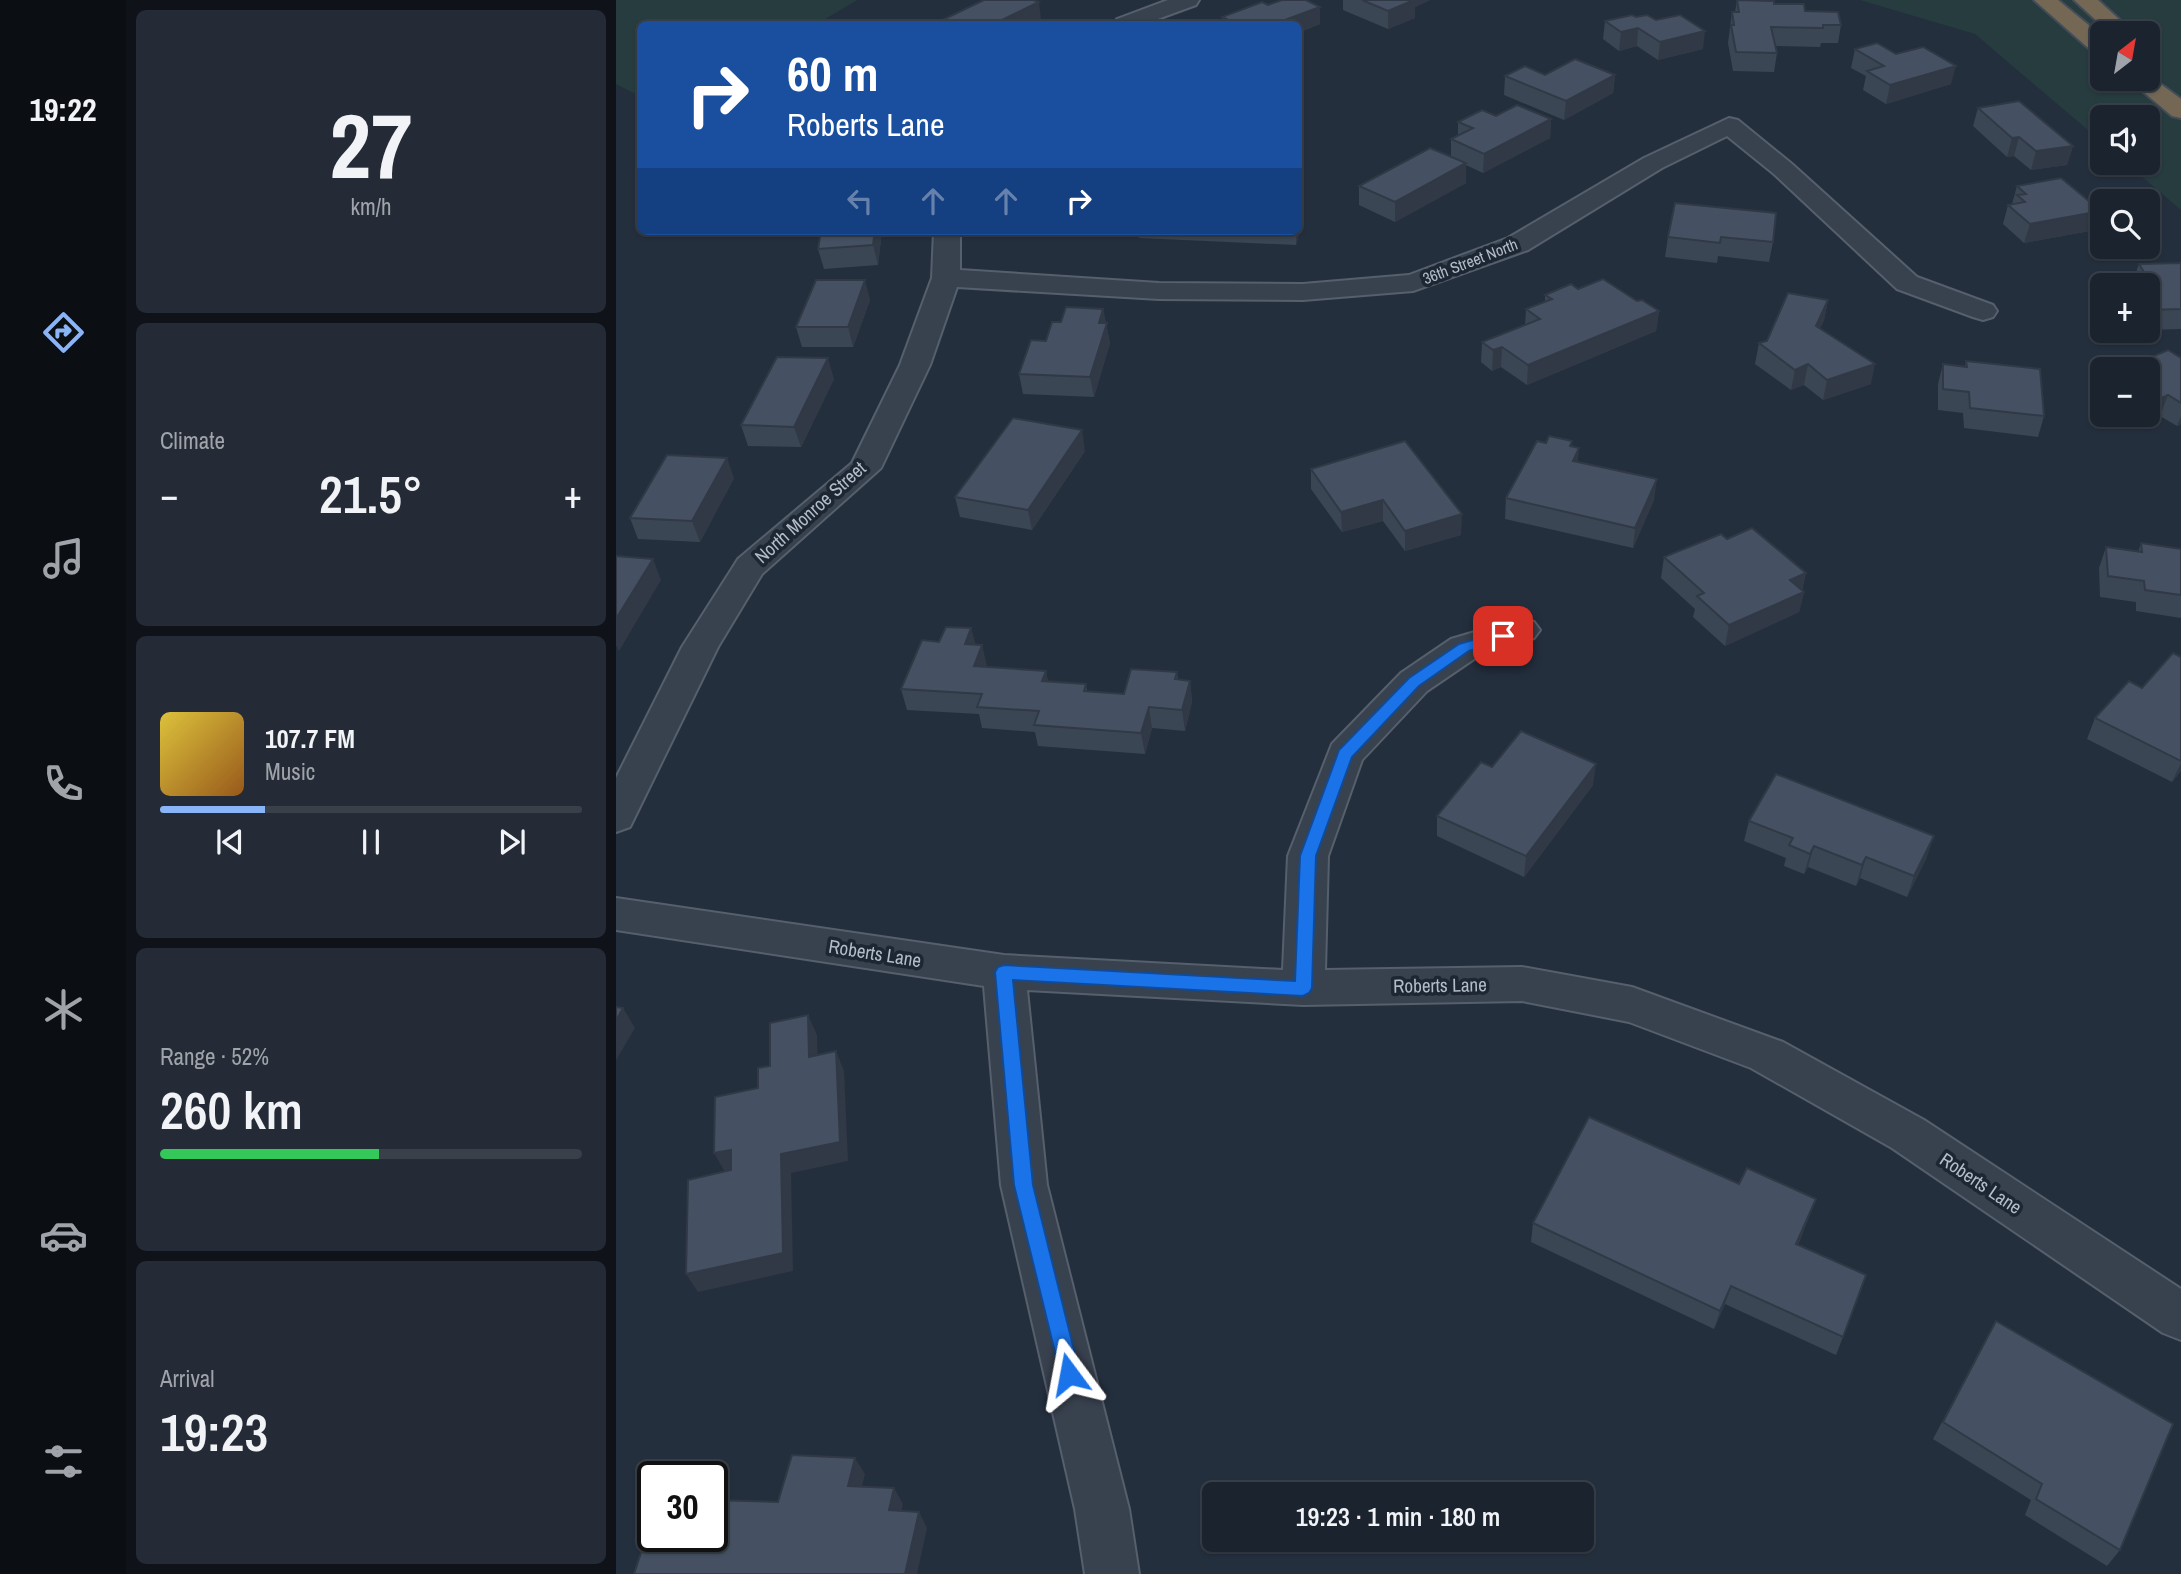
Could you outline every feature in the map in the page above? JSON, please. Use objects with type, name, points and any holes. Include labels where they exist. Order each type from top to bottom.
[{"type":"highway","points":[[2045,0],[2090,38]]},
{"type":"highway","points":[[2085,0],[2109,21]]},
{"type":"highway","points":[[2155,91],[2181,111]]},
{"type":"street","points":[[1133,21],[1188,0]]},
{"type":"street","name":"36th Street North","points":[[946,278],[1172,291],[1303,292],[1413,282],[1518,244],[1653,163],[1729,125],[1783,169],[1907,283],[1983,312]]},
{"type":"street","name":"North Monroe Street","points":[[616,817],[700,647],[750,567],[865,468],[915,365],[946,278],[947,235]]},
{"type":"street","points":[[1303,988],[1308,856],[1345,754],[1414,682],[1464,648],[1522,630]]},
{"type":"street","name":"Roberts Lane","points":[[616,914],[1004,972],[1303,988],[1522,984],[1632,1005],[1767,1055],[1908,1134],[2181,1317]]},
{"type":"street","points":[[1004,972],[1024,1185],[1101,1509],[1112,1574]]},
{"type":"green space","points":[[616,0],[857,0],[822,21],[637,21],[637,94],[616,84]]},
{"type":"green space","points":[[1860,0],[2181,0],[2181,210],[2160,192],[2160,189],[2140,175],[2160,175],[2160,105],[2090,105],[2090,132],[1975,34]]},
{"type":"building","points":[[984,0],[1039,2],[1000,21],[940,21]]},
{"type":"building","points":[[1282,0],[1306,0],[1320,7],[1282,21],[1231,21],[1222,17],[1262,2],[1268,5]]},
{"type":"building","points":[[1362,0],[1414,0],[1388,11]]},
{"type":"building","points":[[1737,0],[1804,4],[1805,11],[1838,12],[1841,25],[1823,25],[1823,28],[1771,27],[1777,53],[1736,52],[1731,25],[1734,25],[1732,12],[1739,12]]},
{"type":"building","points":[[1632,15],[1647,15],[1656,20],[1680,15],[1705,31],[1660,42],[1638,28],[1621,32],[1605,21]]},
{"type":"building","points":[[1877,43],[1896,54],[1923,47],[1956,66],[1890,85],[1867,71],[1884,66],[1855,49]]},
{"type":"building","points":[[1575,59],[1615,75],[1566,101],[1505,76],[1525,66],[1545,75]]},
{"type":"building","points":[[2019,101],[2073,146],[2036,151],[2019,137],[2012,138],[1978,108]]},
{"type":"building","points":[[1517,105],[1551,119],[1484,154],[1451,139],[1473,128],[1458,122],[1482,110],[1496,116]]},
{"type":"building","points":[[1430,148],[1466,163],[1395,202],[1359,186]]},
{"type":"building","points":[[2061,178],[2090,202],[2090,213],[2030,224],[2008,205],[2025,202],[2017,195],[2026,194],[2017,186]]},
{"type":"building","points":[[1675,203],[1776,213],[1773,242],[1721,237],[1720,243],[1668,237]]},
{"type":"building","points":[[820,235],[874,235],[873,245],[818,249]]},
{"type":"building","points":[[2181,263],[2181,309],[2160,310],[2160,273],[2145,273],[2139,264]]},
{"type":"building","points":[[1603,279],[1637,301],[1642,300],[1659,311],[1528,365],[1502,347],[1493,350],[1482,342],[1540,319],[1526,309],[1552,299],[1545,295],[1571,284],[1578,289]]},
{"type":"building","points":[[816,280],[865,280],[848,327],[796,327]]},
{"type":"building","points":[[1788,293],[1828,300],[1816,326],[1875,364],[1827,380],[1808,364],[1795,370],[1759,343],[1767,341]]},
{"type":"building","points":[[1066,307],[1103,309],[1099,323],[1107,323],[1090,377],[1019,374],[1031,340],[1046,341],[1052,322],[1061,322]]},
{"type":"building","points":[[2168,350],[2181,358],[2181,403],[2168,395],[2160,399],[2160,357],[2152,357]]},
{"type":"building","points":[[777,357],[828,358],[794,427],[741,425]]},
{"type":"building","points":[[1966,361],[2040,369],[2044,416],[1970,408],[1969,392],[1943,389],[1943,364],[1967,367]]},
{"type":"building","points":[[1013,418],[1082,430],[1028,510],[955,497]]},
{"type":"building","points":[[1549,436],[1572,441],[1570,446],[1579,448],[1573,461],[1657,479],[1635,528],[1506,498],[1537,441],[1546,443]]},
{"type":"building","points":[[1405,441],[1462,514],[1405,531],[1383,500],[1341,512],[1311,469]]},
{"type":"building","points":[[667,455],[727,458],[692,521],[630,518]]},
{"type":"building","points":[[1752,528],[1806,573],[1790,580],[1804,592],[1729,625],[1697,596],[1704,593],[1664,557],[1721,534],[1727,539]]},
{"type":"building","points":[[2141,543],[2181,549],[2181,595],[2145,590],[2144,581],[2108,576],[2106,547],[2142,552]]},
{"type":"building","points":[[616,556],[653,559],[616,619]]},
{"type":"building","points":[[946,627],[971,628],[965,644],[982,645],[974,666],[1046,671],[1042,681],[1086,684],[1084,691],[1124,694],[1131,669],[1177,672],[1175,679],[1190,681],[1182,710],[1149,707],[1141,733],[1034,725],[1039,711],[977,707],[982,694],[901,689],[922,640],[939,642]]},
{"type":"building","points":[[2173,653],[2181,657],[2181,761],[2095,718],[2129,681],[2142,688]]},
{"type":"building","points":[[1521,731],[1596,764],[1526,856],[1437,816],[1481,762],[1492,767]]},
{"type":"building","points":[[1776,774],[1934,836],[1914,876],[1866,857],[1862,865],[1814,846],[1810,854],[1789,845],[1793,838],[1749,821]]},
{"type":"building","points":[[616,1007],[623,1008],[616,1021]]},
{"type":"building","points":[[808,1015],[809,1057],[836,1051],[840,1142],[781,1154],[783,1253],[686,1274],[688,1180],[731,1170],[731,1150],[714,1153],[715,1097],[758,1088],[758,1068],[770,1066],[770,1023]]},
{"type":"building","points":[[1589,1117],[1739,1184],[1747,1168],[1816,1199],[1796,1244],[1866,1275],[1843,1337],[1731,1286],[1720,1311],[1533,1223]]},
{"type":"building","points":[[1996,1321],[2173,1424],[2120,1550],[2036,1499],[2042,1484],[1943,1422]]},
{"type":"building","points":[[792,1455],[855,1458],[848,1486],[894,1488],[889,1510],[919,1512],[905,1574],[634,1574],[641,1552],[728,1552],[728,1500],[778,1502]]},
{"type":"route","points":[[1069,1374],[1024,1185],[1004,972],[1303,988],[1308,856],[1345,754],[1414,682],[1464,648],[1503,636]]}]
